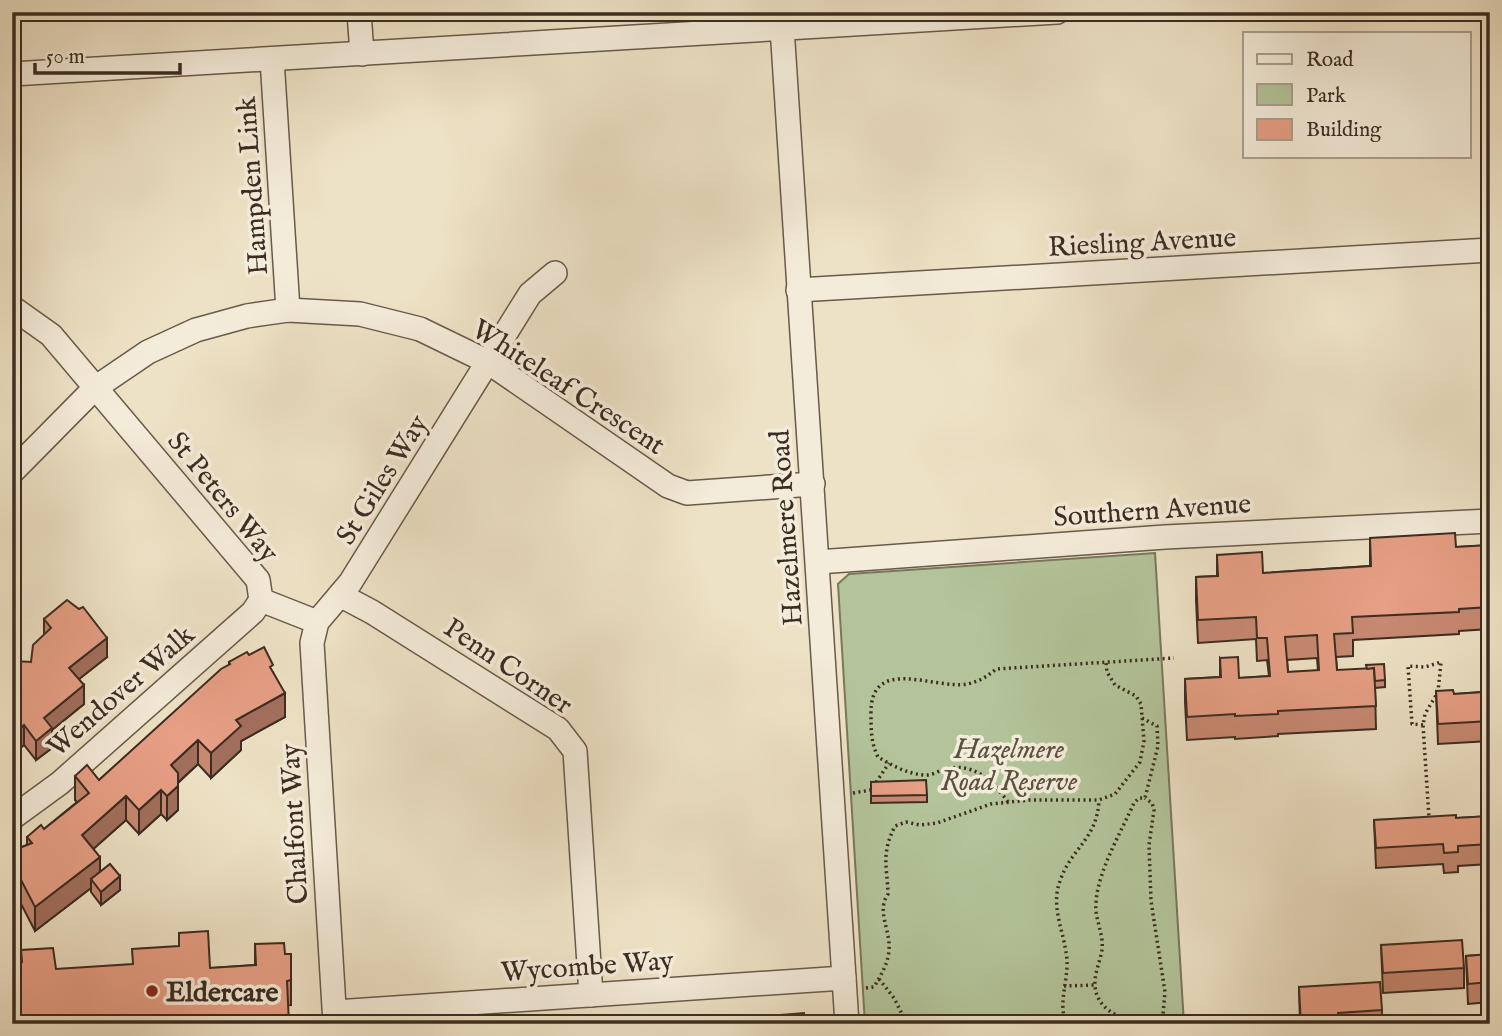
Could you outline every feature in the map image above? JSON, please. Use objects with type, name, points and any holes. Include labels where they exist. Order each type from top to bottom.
[{"type":"street","points":[[359,12],[362,54]]},
{"type":"street","points":[[12,74],[362,54],[781,20],[1057,12]]},
{"type":"street","name":"Hazelmere Road","points":[[781,20],[847,1024]]},
{"type":"street","name":"Hampden Link","points":[[272,59],[288,310]]},
{"type":"street","name":"Riesling Avenue","points":[[798,290],[1490,250]]},
{"type":"street","name":"St Giles Way","points":[[317,622],[350,583],[530,294],[555,273]]},
{"type":"street","name":"St Peters Way","points":[[13,309],[51,335],[258,580],[261,600],[317,622]]},
{"type":"street","name":"Whiteleaf Crescent","points":[[12,472],[95,388],[148,352],[196,330],[247,316],[288,310],[360,314],[419,329],[488,362],[667,486],[687,493],[813,484]]},
{"type":"street","name":"Southern Avenue","points":[[818,562],[1165,537],[1490,521]]},
{"type":"street","name":"Penn Corner","points":[[340,595],[372,612],[558,729],[575,751],[591,995]]},
{"type":"street","name":"Wendover Walk","points":[[12,818],[60,783],[253,612],[261,600]]},
{"type":"street","name":"Chalfont Way","points":[[317,622],[312,643],[335,1018]]},
{"type":"street","name":"Wycombe Way","points":[[335,1018],[591,995],[844,983]]},
{"type":"path","points":[[1008,802],[997,786],[982,774],[965,769],[946,769],[924,775],[878,757],[874,749],[870,707],[876,690],[891,680],[909,678],[965,685],[985,678],[996,669],[1174,659]]},
{"type":"path","points":[[1423,725],[1412,724],[1408,666],[1426,667],[1441,662],[1438,692],[1425,714],[1423,725],[1429,818]]},
{"type":"path","points":[[844,983],[874,987],[884,968],[890,948],[883,911],[883,901],[888,894],[885,854],[895,826],[906,822],[920,825],[937,823],[991,804],[1099,800],[1115,794],[1140,762],[1144,741],[1140,699],[1115,685],[1107,672],[1106,663]]},
{"type":"path","points":[[1142,718],[1157,726],[1158,746],[1145,798]]},
{"type":"path","points":[[832,795],[871,790],[889,763]]},
{"type":"path","points":[[1145,798],[1152,803],[1154,810],[1149,845],[1151,901],[1165,992],[1163,1014],[1157,1021],[1143,1023],[1108,1011],[1100,1002],[1095,985],[1102,948],[1095,911],[1097,886],[1133,803],[1145,798]]},
{"type":"path","points":[[1066,1024],[1062,1008],[1067,963],[1056,904],[1059,881],[1068,863],[1091,832],[1098,816],[1099,800]]},
{"type":"path","points":[[879,979],[894,998],[907,1024]]},
{"type":"path","points":[[1064,986],[1095,985]]},
{"type":"green space","name":"Hazelmere Road Reserve","points":[[1155,553],[1184,1024],[865,1024],[838,584],[849,574]]},
{"type":"building","points":[[1455,533],[1456,547],[1490,545],[1490,607],[1459,609],[1459,612],[1352,617],[1353,633],[1334,634],[1337,670],[1374,668],[1376,706],[1278,711],[1278,714],[1187,717],[1185,679],[1221,677],[1220,658],[1238,657],[1239,678],[1270,676],[1267,638],[1257,638],[1256,617],[1198,620],[1196,577],[1218,576],[1217,555],[1262,552],[1263,573],[1371,566],[1370,538]],"holes":[[[1317,635],[1319,670],[1288,672],[1285,637]]]},
{"type":"building","points":[[67,600],[79,609],[83,607],[107,638],[69,668],[84,685],[44,718],[52,728],[36,741],[24,725],[12,735],[12,662],[31,662],[33,645],[51,628],[44,619]]},
{"type":"building","points":[[264,647],[273,665],[270,667],[285,693],[236,720],[241,726],[211,753],[198,740],[171,765],[178,773],[178,786],[167,796],[161,790],[139,810],[126,796],[82,835],[100,857],[35,907],[19,876],[12,879],[12,851],[32,843],[27,837],[41,825],[44,829],[89,793],[75,776],[87,765],[99,780],[221,669],[230,664],[229,662],[247,652],[249,655]]},
{"type":"building","points":[[1384,664],[1385,680],[1375,681],[1374,668],[1367,669],[1366,665]]},
{"type":"building","points":[[1490,687],[1490,721],[1438,724],[1436,691],[1453,690],[1454,694],[1483,692],[1482,688]]},
{"type":"building","points":[[926,780],[927,795],[871,796],[871,782]]},
{"type":"building","points":[[1456,815],[1456,818],[1490,816],[1490,844],[1458,846],[1458,852],[1444,853],[1443,844],[1376,848],[1374,820]]},
{"type":"building","points":[[110,864],[120,876],[101,892],[91,879]]},
{"type":"building","name":"Eldercare","points":[[208,931],[210,968],[256,965],[255,944],[284,943],[285,954],[291,954],[291,980],[287,981],[289,1024],[12,1024],[12,963],[22,962],[21,950],[53,948],[56,969],[133,964],[132,949],[179,946],[179,933]]},
{"type":"building","points":[[1462,940],[1464,968],[1383,973],[1381,945]]},
{"type":"building","points":[[1490,954],[1490,982],[1468,984],[1466,956]]},
{"type":"building","points":[[1380,982],[1382,1010],[1338,1013],[1339,1024],[1301,1024],[1299,987]]},
{"type":"building","points":[[804,1013],[805,1024],[782,1024],[781,1015]]},
{"type":"place","name":"Eldercare","points":[[152,991]]}]
